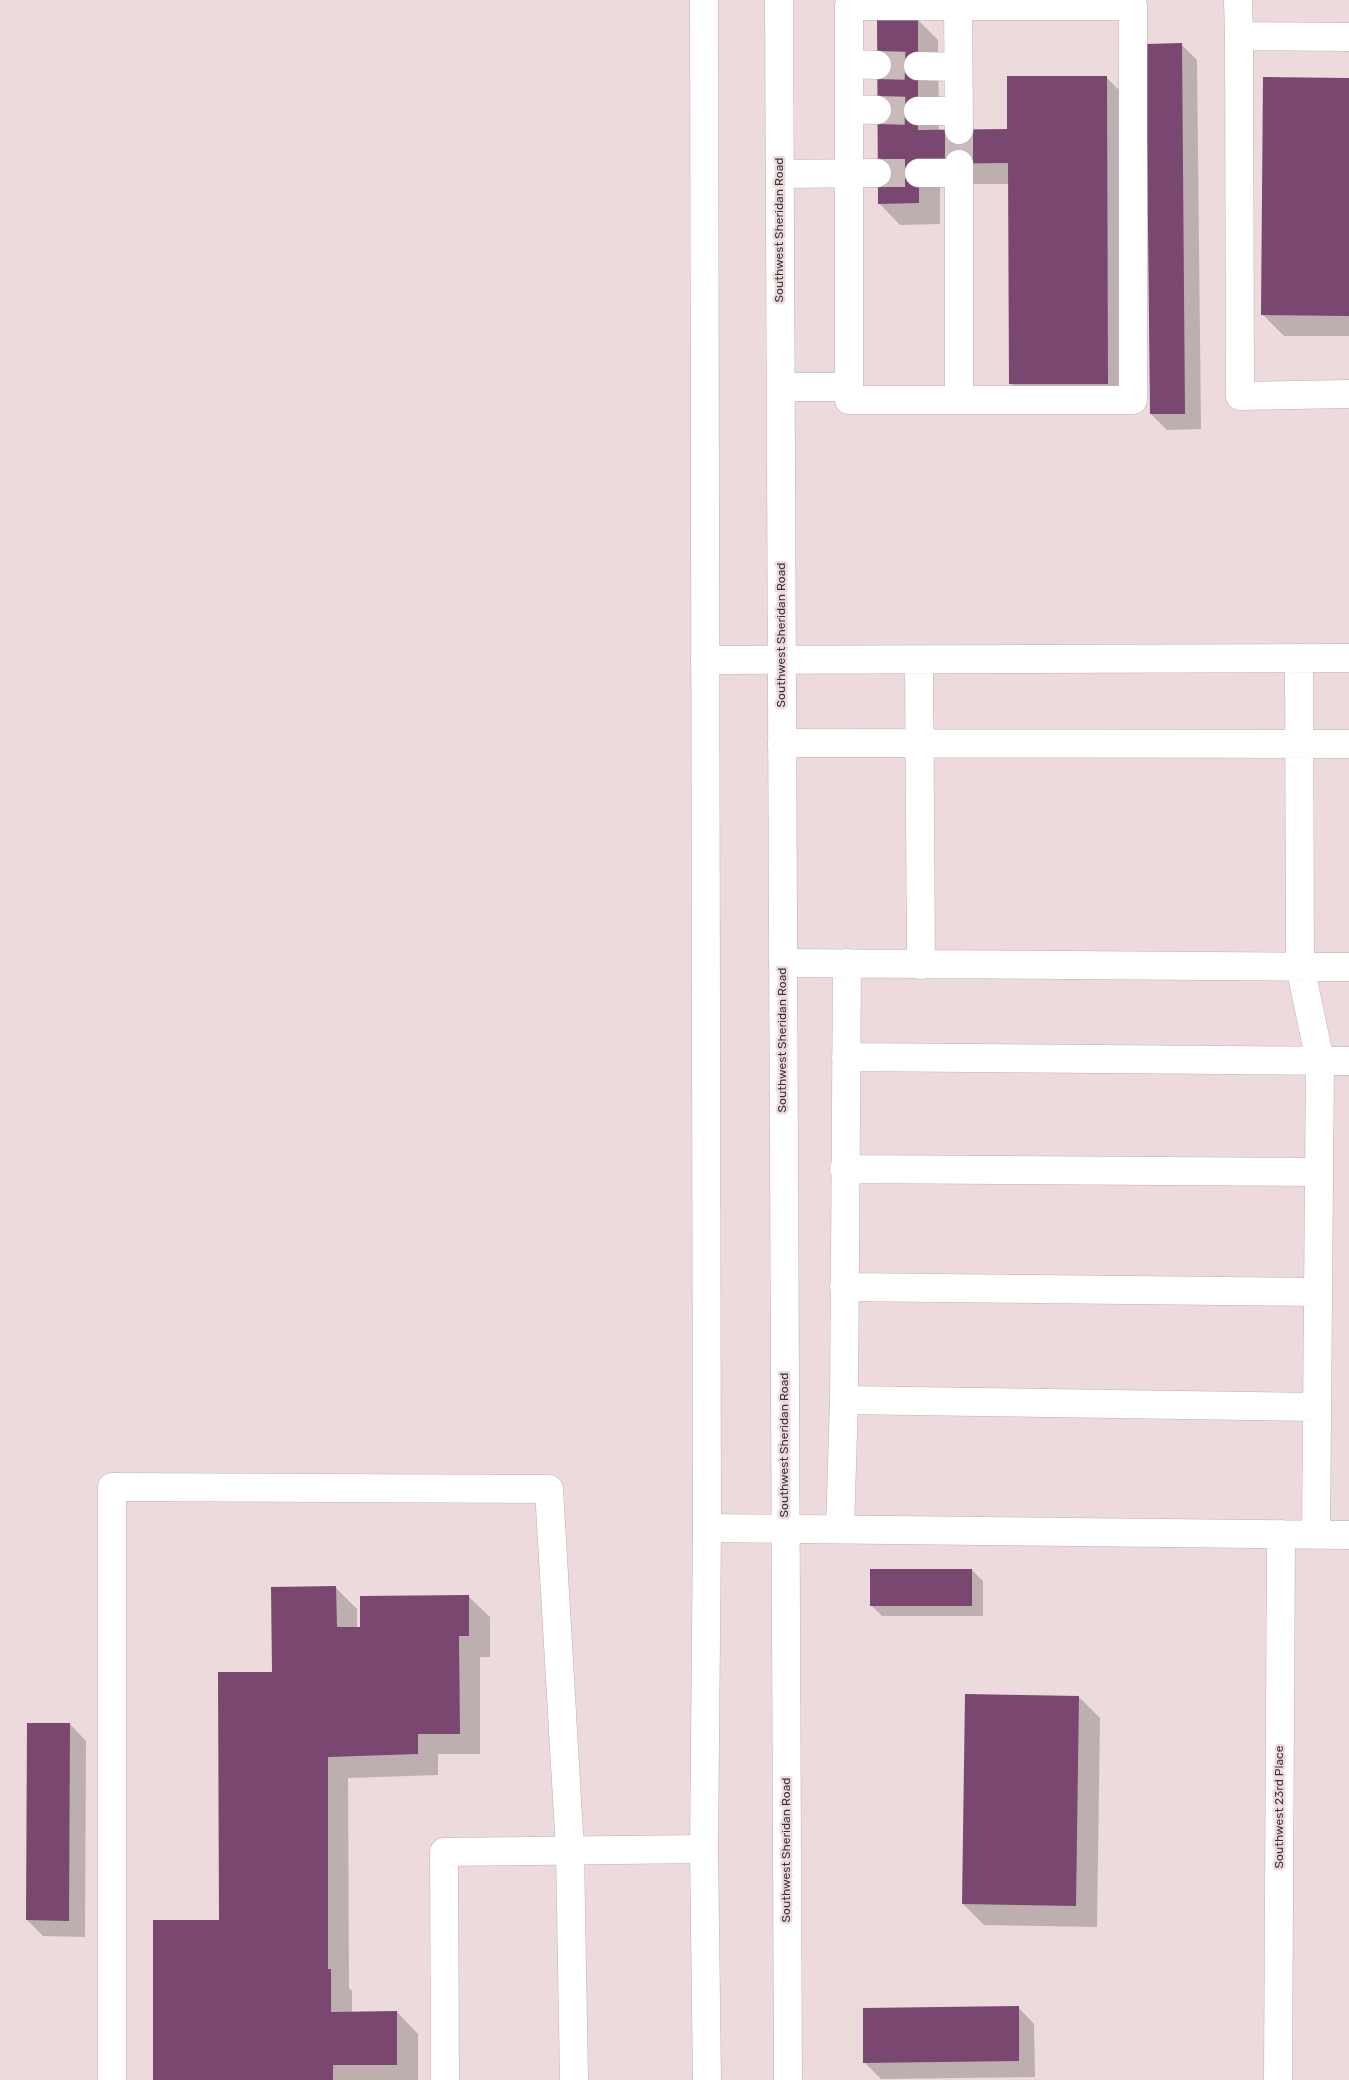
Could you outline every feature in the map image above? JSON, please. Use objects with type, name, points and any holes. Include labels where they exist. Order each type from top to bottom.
[{"type":"main road","points":[[704,0],[706,1528],[704,1850],[707,2080]]},
{"type":"main road","name":"Southwest Sheridan Road","points":[[779,0],[788,2080]]},
{"type":"main road","points":[[1238,0],[1240,396],[1349,394]]},
{"type":"main road","points":[[918,111],[958,121],[958,3]]},
{"type":"main road","points":[[958,3],[1133,3],[1133,400],[849,400],[849,6],[958,3]]},
{"type":"main road","points":[[1239,36],[1349,37]]},
{"type":"main road","points":[[849,64],[877,65]]},
{"type":"main road","points":[[918,66],[958,67]]},
{"type":"main road","points":[[849,110],[877,110]]},
{"type":"main road","points":[[919,173],[958,168],[959,400]]},
{"type":"main road","points":[[780,174],[877,174]]},
{"type":"main road","points":[[781,387],[849,387]]},
{"type":"main road","points":[[1299,658],[1300,966],[1320,1061],[1316,1535]]},
{"type":"main road","points":[[705,660],[1349,658]]},
{"type":"main road","points":[[919,660],[921,964]]},
{"type":"main road","points":[[782,742],[1349,744]]},
{"type":"main road","points":[[783,963],[1349,967]]},
{"type":"main road","points":[[840,1529],[844,1400],[844,1168],[847,963]]},
{"type":"main road","points":[[846,1057],[1349,1061]]},
{"type":"main road","points":[[844,1168],[1319,1172]]},
{"type":"main road","points":[[844,1287],[1318,1292]]},
{"type":"main road","points":[[844,1400],[1317,1407]]},
{"type":"main road","points":[[112,2080],[112,1487],[549,1489],[570,1851],[574,2080]]},
{"type":"main road","points":[[706,1528],[1349,1535]]},
{"type":"main road","name":"Southwest 23rd Place","points":[[1278,2080],[1282,1534]]},
{"type":"main road","points":[[445,2080],[444,1852],[704,1850]]},
{"type":"building","points":[[877,17],[918,17],[918,130],[1007,129],[1007,76],[1107,76],[1108,384],[1009,384],[1008,163],[919,164],[919,203],[878,204]]},
{"type":"building","points":[[1182,43],[1185,414],[1150,414],[1146,44]]},
{"type":"building","points":[[1263,77],[1349,78],[1349,316],[1261,315]]},
{"type":"building","points":[[870,1569],[972,1569],[972,1606],[870,1606]]},
{"type":"building","points":[[336,1586],[337,1627],[360,1627],[360,1596],[469,1595],[469,1636],[459,1636],[460,1734],[418,1734],[418,1754],[328,1757],[328,1969],[331,1969],[331,2012],[397,2011],[397,2065],[333,2065],[333,2080],[153,2080],[153,1920],[219,1920],[218,1672],[272,1672],[271,1587]]},
{"type":"building","points":[[965,1694],[1079,1696],[1076,1906],[962,1904]]},
{"type":"building","points":[[27,1723],[70,1723],[69,1921],[26,1920]]},
{"type":"building","points":[[1019,2006],[1019,2061],[863,2063],[863,2008]]},
{"type":"tunnel","points":[[877,65],[918,66]]},
{"type":"tunnel","points":[[877,110],[918,111]]},
{"type":"tunnel","points":[[959,130],[959,164]]},
{"type":"tunnel","points":[[877,173],[919,173]]}]
